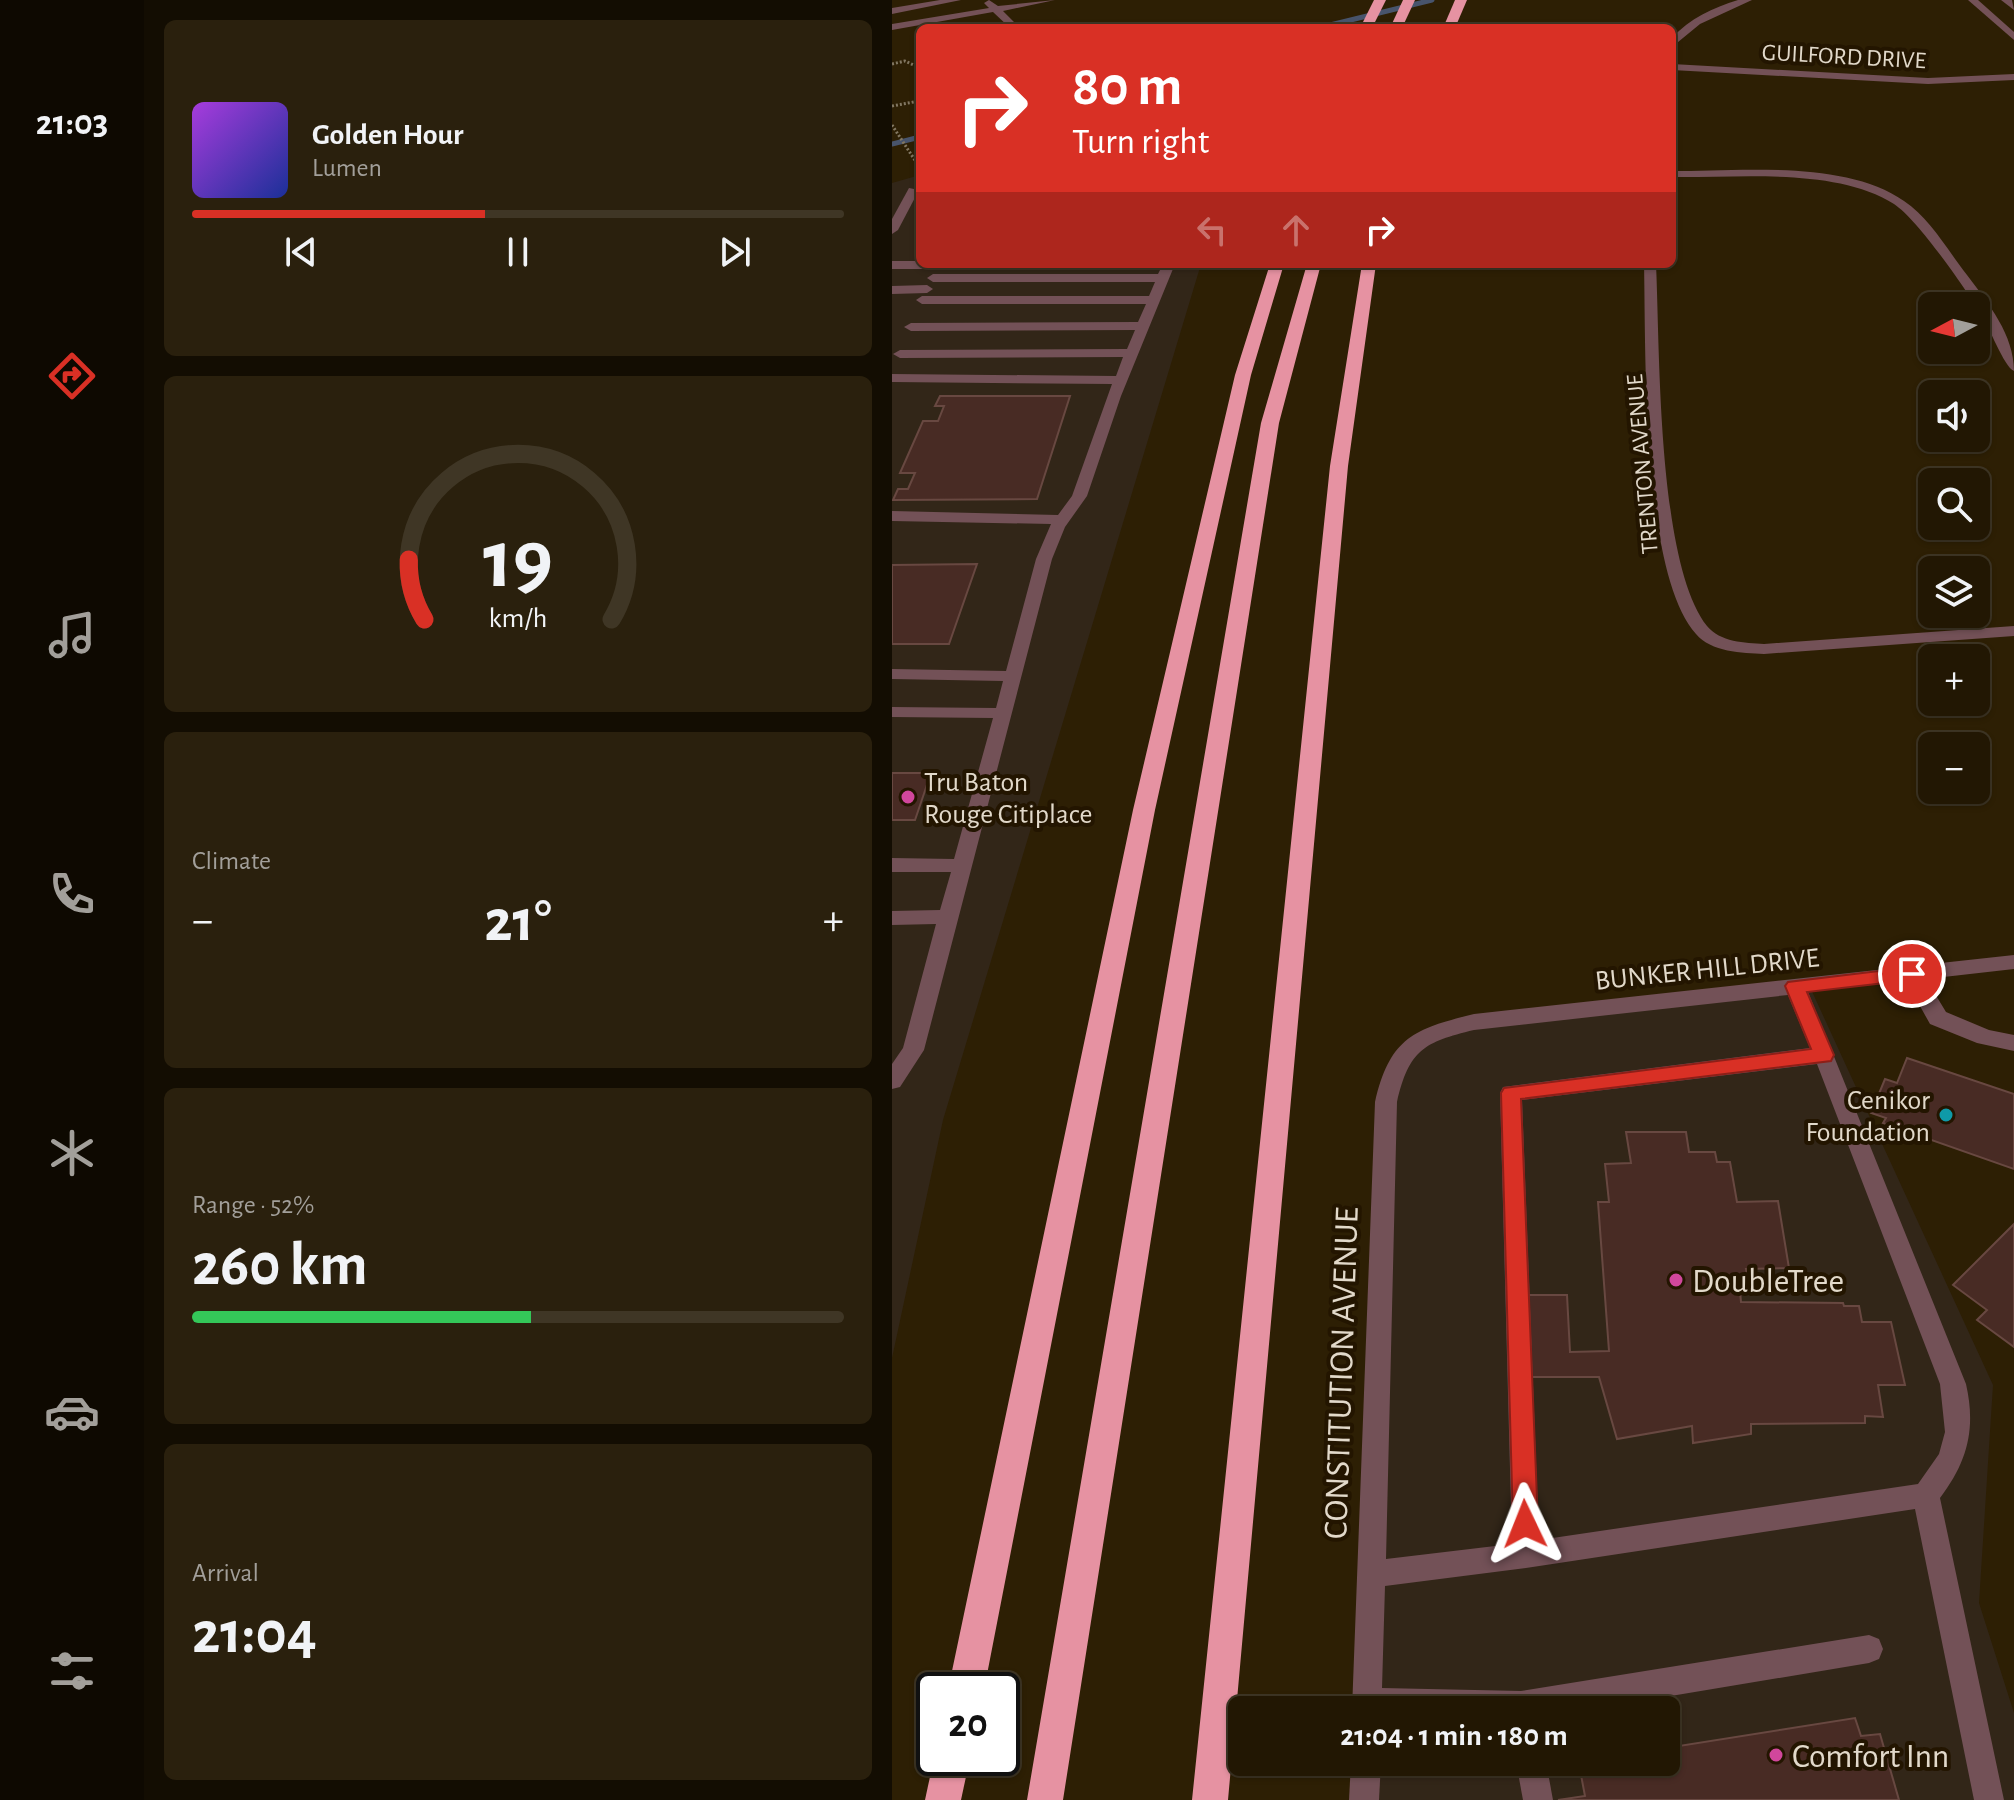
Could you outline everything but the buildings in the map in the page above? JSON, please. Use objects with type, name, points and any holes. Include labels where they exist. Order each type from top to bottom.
[{"type":"highway","points":[[1368,24],[1380,0]]},
{"type":"highway","points":[[1398,24],[1409,0]]},
{"type":"highway","points":[[1451,24],[1461,0]]},
{"type":"highway","points":[[970,1672],[1144,810],[1243,375],[1276,268]]},
{"type":"highway","points":[[1045,1800],[1270,423],[1313,268]]},
{"type":"highway","points":[[1210,1800],[1339,466],[1368,268]]},
{"type":"highway","points":[[943,1800],[948,1776]]},
{"type":"street","points":[[892,11],[956,0]]},
{"type":"street","points":[[985,0],[1011,24]]},
{"type":"street","points":[[892,27],[1050,0]]},
{"type":"street","points":[[1676,40],[1690,24],[1747,0]]},
{"type":"street","points":[[1973,0],[2014,37]]},
{"type":"street","points":[[2006,0],[2014,7]]},
{"type":"street","name":"GUILFORD DRIVE","points":[[1676,67],[1915,81],[2014,77]]},
{"type":"street","points":[[1676,174],[1803,177],[1843,182],[1899,202],[1986,307],[2002,335],[2014,367]]},
{"type":"street","points":[[892,196],[916,189]]},
{"type":"street","points":[[892,230],[895,218],[916,189]]},
{"type":"street","points":[[892,265],[932,279],[1154,300]]},
{"type":"street","name":"TRENTON AVENUE","points":[[1650,268],[1660,477],[1671,560],[1689,613],[1703,632],[1721,643],[1785,649],[2014,631]]},
{"type":"street","points":[[892,290],[932,279],[1166,271],[1114,396],[1079,496],[1062,520],[1044,559],[913,1050],[892,1081]]},
{"type":"street","points":[[932,279],[892,375],[1123,380]]},
{"type":"street","points":[[911,327],[1144,326]]},
{"type":"street","points":[[900,354],[1133,353]]},
{"type":"street","points":[[892,516],[1062,520]]},
{"type":"street","points":[[892,674],[1013,676]]},
{"type":"street","points":[[892,712],[1003,713]]},
{"type":"street","points":[[892,865],[963,866]]},
{"type":"street","points":[[892,918],[949,917]]},
{"type":"street","name":"BUNKER HILL DRIVE","points":[[1411,1044],[1439,1030],[1474,1022],[2014,962]]},
{"type":"street","points":[[1912,974],[1938,1018],[1985,1037],[2014,1043]]},
{"type":"street","points":[[1372,1574],[1526,1555],[1926,1495],[1948,1468],[1959,1439],[1959,1402],[1947,1363],[1795,986]]},
{"type":"street","name":"CONSTITUTION AVENUE","points":[[1367,1696],[1386,1102],[1393,1066],[1411,1044]]},
{"type":"street","points":[[1526,1555],[1511,1093],[1824,1055]]},
{"type":"street","points":[[1926,1495],[1989,1800]]},
{"type":"street","points":[[1592,1696],[1869,1649]]},
{"type":"street","points":[[1364,1800],[1365,1776]]},
{"type":"street","points":[[1534,1776],[1538,1800]]},
{"type":"path","points":[[892,64],[905,61],[916,66]]},
{"type":"path","points":[[892,106],[916,102]]},
{"type":"path","points":[[892,125],[916,162]]},
{"type":"shaded area","points":[[916,176],[916,268],[1200,268],[943,1120],[892,1358],[892,183]]},
{"type":"shaded area","points":[[1809,985],[1993,1385],[1979,1603],[2014,1713],[2014,1800],[1368,1800],[1369,1776],[1680,1776],[1680,1696],[1371,1696],[1393,1066],[1439,1030]]},
{"type":"waterway","points":[[1334,24],[1432,0]]},
{"type":"waterway","points":[[892,144],[916,138]]},
{"type":"place","name":"Tru Baton Rouge Citiplace","points":[[908,797]]},
{"type":"place","name":"Cenikor Foundation","points":[[1946,1115]]},
{"type":"place","name":"DoubleTree","points":[[1676,1280]]},
{"type":"place","name":"Comfort Inn","points":[[1776,1755]]},
{"type":"route","points":[[1525,1524],[1511,1093],[1824,1055],[1795,986],[1912,974]]}]
